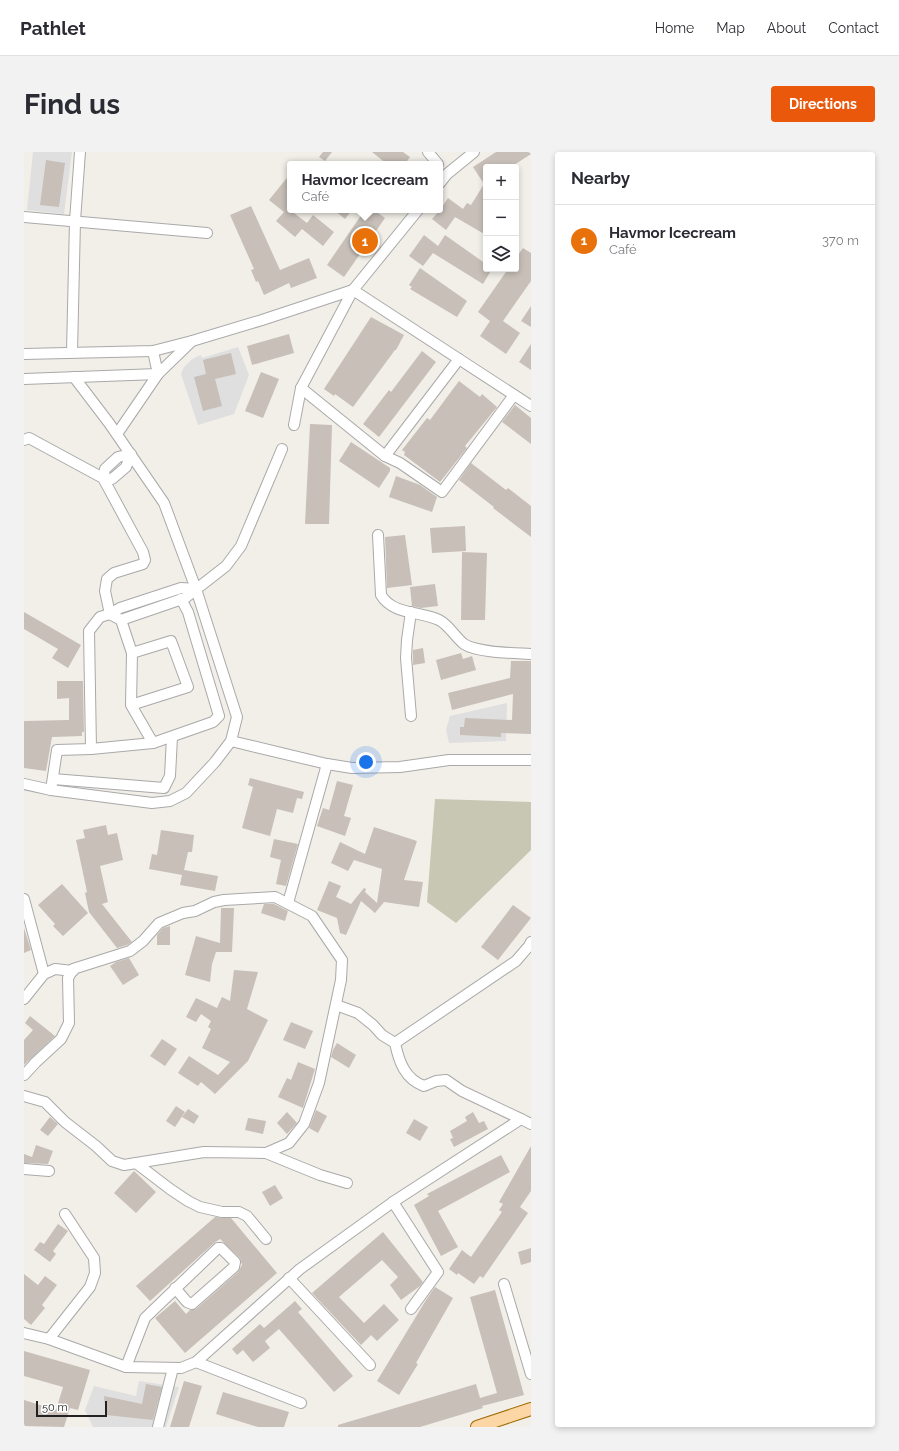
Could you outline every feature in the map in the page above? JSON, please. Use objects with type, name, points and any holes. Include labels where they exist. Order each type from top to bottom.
[{"type":"main road","points":[[477,1427],[531,1409]]},
{"type":"street","points":[[72,352],[75,221],[80,152]]},
{"type":"street","points":[[428,152],[436,161]]},
{"type":"street","points":[[443,179],[474,152]]},
{"type":"street","points":[[443,170],[447,174]]},
{"type":"street","points":[[294,425],[301,388],[353,290],[416,213]]},
{"type":"street","points":[[24,216],[207,233]]},
{"type":"street","points":[[24,354],[153,351],[262,320],[353,290]]},
{"type":"street","points":[[353,290],[531,406]]},
{"type":"street","points":[[117,434],[158,374],[192,341]]},
{"type":"street","points":[[153,351],[158,374]]},
{"type":"street","points":[[385,456],[459,359]]},
{"type":"street","points":[[24,379],[158,374]]},
{"type":"street","points":[[24,784],[51,790],[152,803],[170,801],[186,794],[215,762],[231,741],[238,717],[196,589],[164,503],[117,434],[74,377]]},
{"type":"street","points":[[301,388],[385,456],[400,463],[442,492],[514,395]]},
{"type":"street","points":[[24,440],[29,438],[103,478],[142,552],[145,560],[143,564],[114,573],[107,578],[105,591],[110,614],[121,620],[132,653],[131,704],[153,743]]},
{"type":"street","points":[[121,620],[185,598],[226,566],[241,546],[282,449]]},
{"type":"street","points":[[103,478],[105,469],[118,457],[131,454]]},
{"type":"street","points":[[378,535],[381,595],[385,601],[394,608],[440,620],[465,644],[482,650],[531,654]]},
{"type":"street","points":[[91,749],[90,631],[100,617],[110,614],[120,608],[181,588],[196,589]]},
{"type":"street","points":[[51,790],[57,750],[91,749],[153,743],[213,722],[219,716],[188,612],[181,599]]},
{"type":"street","points":[[411,716],[406,658],[407,640],[412,612]]},
{"type":"street","points":[[131,704],[188,687],[171,641],[132,653]]},
{"type":"street","points":[[53,779],[164,788],[170,776],[172,737]]},
{"type":"street","points":[[231,741],[327,764],[352,768],[400,767],[449,760],[531,760]]},
{"type":"street","points":[[288,903],[327,764]]},
{"type":"street","points":[[24,1076],[36,1062],[61,1039],[69,1023],[68,978],[74,969],[130,951],[143,941],[159,923],[183,913],[195,911],[214,902],[224,900],[274,897],[312,916],[342,960],[341,980],[320,1083],[304,1124],[289,1143],[266,1153]]},
{"type":"street","points":[[24,899],[44,974]]},
{"type":"street","points":[[395,1044],[516,961],[531,942]]},
{"type":"street","points":[[24,999],[44,974],[55,969],[73,971]]},
{"type":"street","points":[[336,1004],[358,1013],[373,1025],[382,1035],[395,1044],[401,1066],[416,1083],[424,1086],[436,1081],[446,1080],[462,1091],[531,1124]]},
{"type":"street","points":[[24,1096],[45,1102],[112,1161],[124,1165],[204,1152],[266,1153],[320,1175],[347,1183]]},
{"type":"street","points":[[24,1333],[49,1339],[126,1367],[181,1368],[196,1362],[300,1269],[393,1202],[521,1120]]},
{"type":"street","points":[[136,1163],[170,1188],[200,1207],[222,1212],[239,1212],[247,1216],[266,1239]]},
{"type":"street","points":[[24,1169],[49,1171]]},
{"type":"street","points":[[393,1202],[438,1272],[411,1308]]},
{"type":"street","points":[[49,1339],[90,1287],[95,1274],[94,1258],[65,1214]]},
{"type":"street","points":[[126,1367],[145,1318],[175,1288],[218,1248],[221,1248],[235,1262],[234,1267],[192,1304],[189,1304],[175,1288]]},
{"type":"street","points":[[290,1278],[370,1365]]},
{"type":"street","points":[[504,1284],[531,1374]]},
{"type":"street","points":[[196,1362],[301,1404]]},
{"type":"street","points":[[158,1427],[173,1368]]},
{"type":"shaded area","points":[[33,152],[72,152],[64,214],[27,210]]},
{"type":"shaded area","points":[[238,347],[249,375],[234,414],[198,425],[181,374],[184,367],[191,360],[201,355],[202,358]]},
{"type":"shaded area","points":[[507,703],[506,741],[449,743],[446,730],[450,716]]},
{"type":"shaded area","points":[[435,799],[531,802],[531,850],[456,923],[427,902]]},
{"type":"shaded area","points":[[139,1381],[179,1387],[166,1427],[93,1427],[85,1410],[94,1386],[136,1396]]},
{"type":"building","points":[[323,152],[332,152],[325,161],[319,157]]},
{"type":"building","points":[[372,152],[403,152],[410,157],[407,161],[383,161]]},
{"type":"building","points":[[496,152],[531,152],[531,154],[516,164],[483,164],[483,182],[473,167]]},
{"type":"building","points":[[46,160],[65,163],[59,207],[40,205]]},
{"type":"building","points":[[287,178],[287,213],[294,213],[307,223],[313,215],[334,232],[323,246],[302,229],[295,237],[276,221],[284,212],[269,200]]},
{"type":"building","points":[[483,186],[483,233],[455,217],[446,230],[432,219],[437,213],[443,213],[443,206],[448,198],[463,209],[467,203],[471,205]]},
{"type":"building","points":[[251,206],[280,270],[309,258],[317,278],[291,288],[289,283],[264,295],[258,281],[256,282],[251,270],[254,269],[230,215]]},
{"type":"building","points":[[338,213],[350,213],[345,219]]},
{"type":"building","points":[[361,213],[378,213],[385,218],[344,277],[327,265],[362,214]]},
{"type":"building","points":[[424,235],[438,246],[445,235],[483,262],[483,272],[490,272],[483,284],[433,253],[423,266],[409,256]]},
{"type":"building","points":[[523,248],[531,253],[531,281],[503,321],[520,333],[506,354],[480,336],[490,321],[478,312],[506,272],[519,272],[519,254]]},
{"type":"building","points":[[420,268],[467,301],[457,317],[410,289],[412,287],[409,285]]},
{"type":"building","points":[[531,306],[531,327],[521,321]]},
{"type":"building","points":[[371,317],[404,335],[396,350],[353,407],[335,394],[334,396],[324,389]]},
{"type":"building","points":[[289,334],[294,353],[252,365],[247,346]]},
{"type":"building","points":[[531,344],[531,370],[519,362]]},
{"type":"building","points":[[422,351],[436,362],[379,437],[363,424],[389,390],[391,392]]},
{"type":"building","points":[[231,353],[236,374],[215,379],[222,406],[203,411],[194,377],[206,374],[203,360]]},
{"type":"building","points":[[261,372],[279,379],[263,418],[245,411]]},
{"type":"building","points":[[459,381],[480,397],[482,394],[497,407],[465,446],[467,448],[440,482],[404,455],[405,452],[402,450],[427,418],[430,420]]},
{"type":"building","points":[[515,405],[531,418],[531,444],[502,422]]},
{"type":"building","points":[[310,424],[332,425],[329,524],[305,524]]},
{"type":"building","points":[[351,442],[390,468],[390,471],[379,488],[339,461]]},
{"type":"building","points":[[471,463],[506,490],[508,488],[531,506],[531,537],[459,480]]},
{"type":"building","points":[[396,476],[420,485],[437,497],[432,512],[389,497]]},
{"type":"building","points":[[465,526],[466,551],[432,553],[430,528]]},
{"type":"building","points":[[405,535],[412,585],[387,588],[385,537]]},
{"type":"building","points":[[462,552],[487,553],[485,620],[461,620]]},
{"type":"building","points":[[435,584],[438,606],[421,608],[412,606],[410,587]]},
{"type":"building","points":[[24,612],[81,645],[68,668],[52,658],[58,649],[24,629]]},
{"type":"building","points":[[423,648],[425,663],[413,665],[413,650]]},
{"type":"building","points":[[461,653],[463,659],[472,656],[476,670],[441,680],[436,660]]},
{"type":"building","points":[[511,661],[531,661],[531,734],[501,733],[501,737],[460,735],[460,727],[464,727],[465,718],[512,720],[513,694],[452,710],[448,693],[510,678]]},
{"type":"building","points":[[57,681],[83,681],[84,732],[82,732],[82,736],[52,737],[46,771],[24,768],[24,721],[69,720],[69,698],[57,699]]},
{"type":"building","points":[[250,778],[304,792],[302,799],[297,798],[293,813],[277,809],[270,836],[242,828],[253,787],[248,785]]},
{"type":"building","points":[[337,781],[353,785],[344,816],[351,818],[345,836],[317,826],[323,808],[329,810]]},
{"type":"building","points":[[106,825],[108,835],[117,833],[123,860],[100,866],[108,902],[102,904],[132,942],[117,948],[89,912],[85,893],[87,892],[76,840],[85,838],[83,830]]},
{"type":"building","points":[[374,827],[417,841],[404,880],[423,882],[419,907],[384,902],[375,913],[361,901],[346,935],[340,933],[337,918],[317,910],[329,881],[341,886],[336,897],[351,904],[364,888],[366,889],[365,892],[377,903],[382,869],[354,860],[348,871],[331,863],[340,842],[365,854]]},
{"type":"building","points":[[161,830],[194,835],[192,852],[188,852],[184,870],[218,876],[215,891],[180,885],[182,875],[149,869],[152,854],[157,855]]},
{"type":"building","points":[[274,839],[298,844],[286,886],[276,884],[281,860],[270,857]]},
{"type":"building","points":[[62,884],[88,913],[63,936],[53,926],[55,924],[38,905]]},
{"type":"building","points":[[264,904],[274,904],[288,911],[285,921],[261,913]]},
{"type":"building","points":[[513,905],[531,918],[498,960],[481,947]]},
{"type":"building","points":[[221,908],[234,908],[232,952],[216,952],[212,964],[210,982],[185,975],[196,936],[220,943]]},
{"type":"building","points":[[170,926],[170,945],[157,945],[157,935],[163,928]]},
{"type":"building","points":[[24,928],[31,950],[24,953]]},
{"type":"building","points":[[129,958],[139,975],[123,985],[110,966],[116,962]]},
{"type":"building","points":[[234,970],[258,972],[247,1009],[268,1020],[248,1061],[215,1094],[201,1082],[198,1086],[178,1073],[189,1056],[218,1075],[230,1062],[202,1048],[211,1029],[208,1027],[211,1021],[201,1014],[196,1022],[186,1017],[196,998],[217,1008],[222,997],[230,1001]]},
{"type":"building","points":[[30,1016],[55,1036],[24,1065],[24,1040],[33,1030],[25,1023]]},
{"type":"building","points":[[291,1022],[313,1031],[305,1049],[283,1040]]},
{"type":"building","points":[[162,1039],[177,1049],[165,1066],[150,1056]]},
{"type":"building","points":[[337,1043],[356,1055],[349,1068],[331,1057]]},
{"type":"building","points":[[298,1062],[315,1069],[303,1108],[278,1097],[287,1078],[291,1080]]},
{"type":"building","points":[[176,1106],[185,1112],[175,1127],[166,1121]]},
{"type":"building","points":[[188,1109],[199,1116],[194,1124],[182,1117]]},
{"type":"building","points":[[316,1110],[327,1116],[318,1133],[309,1128]]},
{"type":"building","points":[[287,1112],[297,1123],[287,1134],[277,1123]]},
{"type":"building","points":[[473,1112],[479,1123],[484,1121],[488,1129],[454,1147],[450,1139],[453,1138],[450,1131],[467,1121],[465,1117]]},
{"type":"building","points":[[50,1117],[58,1124],[48,1136],[40,1130]]},
{"type":"building","points":[[248,1118],[266,1121],[263,1134],[245,1130]]},
{"type":"building","points":[[414,1119],[428,1127],[420,1141],[406,1133]]},
{"type":"building","points":[[36,1145],[53,1151],[48,1164],[24,1163],[24,1154],[32,1157]]},
{"type":"building","points":[[531,1146],[531,1191],[520,1207],[528,1213],[483,1278],[480,1276],[474,1284],[458,1273],[457,1275],[449,1269],[462,1250],[471,1257],[502,1212],[499,1210],[503,1204],[499,1202]]},
{"type":"building","points":[[501,1155],[510,1172],[438,1211],[458,1247],[441,1256],[414,1205],[429,1196],[427,1194]]},
{"type":"building","points":[[134,1171],[156,1192],[136,1213],[114,1193]]},
{"type":"building","points":[[275,1185],[283,1198],[270,1206],[262,1192]]},
{"type":"building","points":[[215,1217],[231,1218],[277,1273],[185,1353],[155,1318],[175,1301],[186,1314],[190,1310],[196,1309],[238,1272],[242,1265],[240,1258],[220,1239],[150,1301],[136,1286]]},
{"type":"building","points":[[58,1224],[68,1231],[53,1251],[56,1254],[50,1262],[34,1250],[40,1242],[44,1244]]},
{"type":"building","points":[[383,1232],[423,1282],[401,1300],[390,1285],[398,1277],[382,1260],[339,1297],[364,1323],[384,1304],[399,1320],[377,1341],[371,1335],[361,1345],[312,1293]]},
{"type":"building","points":[[531,1248],[531,1262],[521,1265],[518,1252]]},
{"type":"building","points":[[24,1274],[38,1285],[45,1276],[57,1285],[42,1305],[45,1308],[31,1325],[24,1319]]},
{"type":"building","points":[[435,1287],[453,1298],[416,1363],[418,1364],[399,1395],[377,1381]]},
{"type":"building","points":[[495,1290],[524,1395],[482,1406],[483,1408],[420,1427],[338,1427],[338,1425],[476,1384],[480,1398],[497,1393],[470,1297]]},
{"type":"building","points":[[295,1301],[302,1309],[298,1312],[353,1376],[334,1392],[279,1329],[265,1341],[270,1348],[253,1362],[243,1350],[237,1355],[232,1349],[260,1324],[264,1328]]},
{"type":"building","points":[[24,1351],[90,1370],[78,1410],[70,1408],[64,1427],[24,1426],[24,1400],[56,1410],[63,1387],[24,1376]]},
{"type":"building","points":[[184,1381],[202,1386],[189,1427],[170,1427]]},
{"type":"building","points":[[146,1384],[162,1387],[153,1420],[106,1415],[104,1396],[142,1404]]},
{"type":"building","points":[[223,1392],[289,1412],[284,1427],[258,1427],[216,1414]]},
{"type":"place","name":"Havmor Icecream","points":[[365,241]]}]
